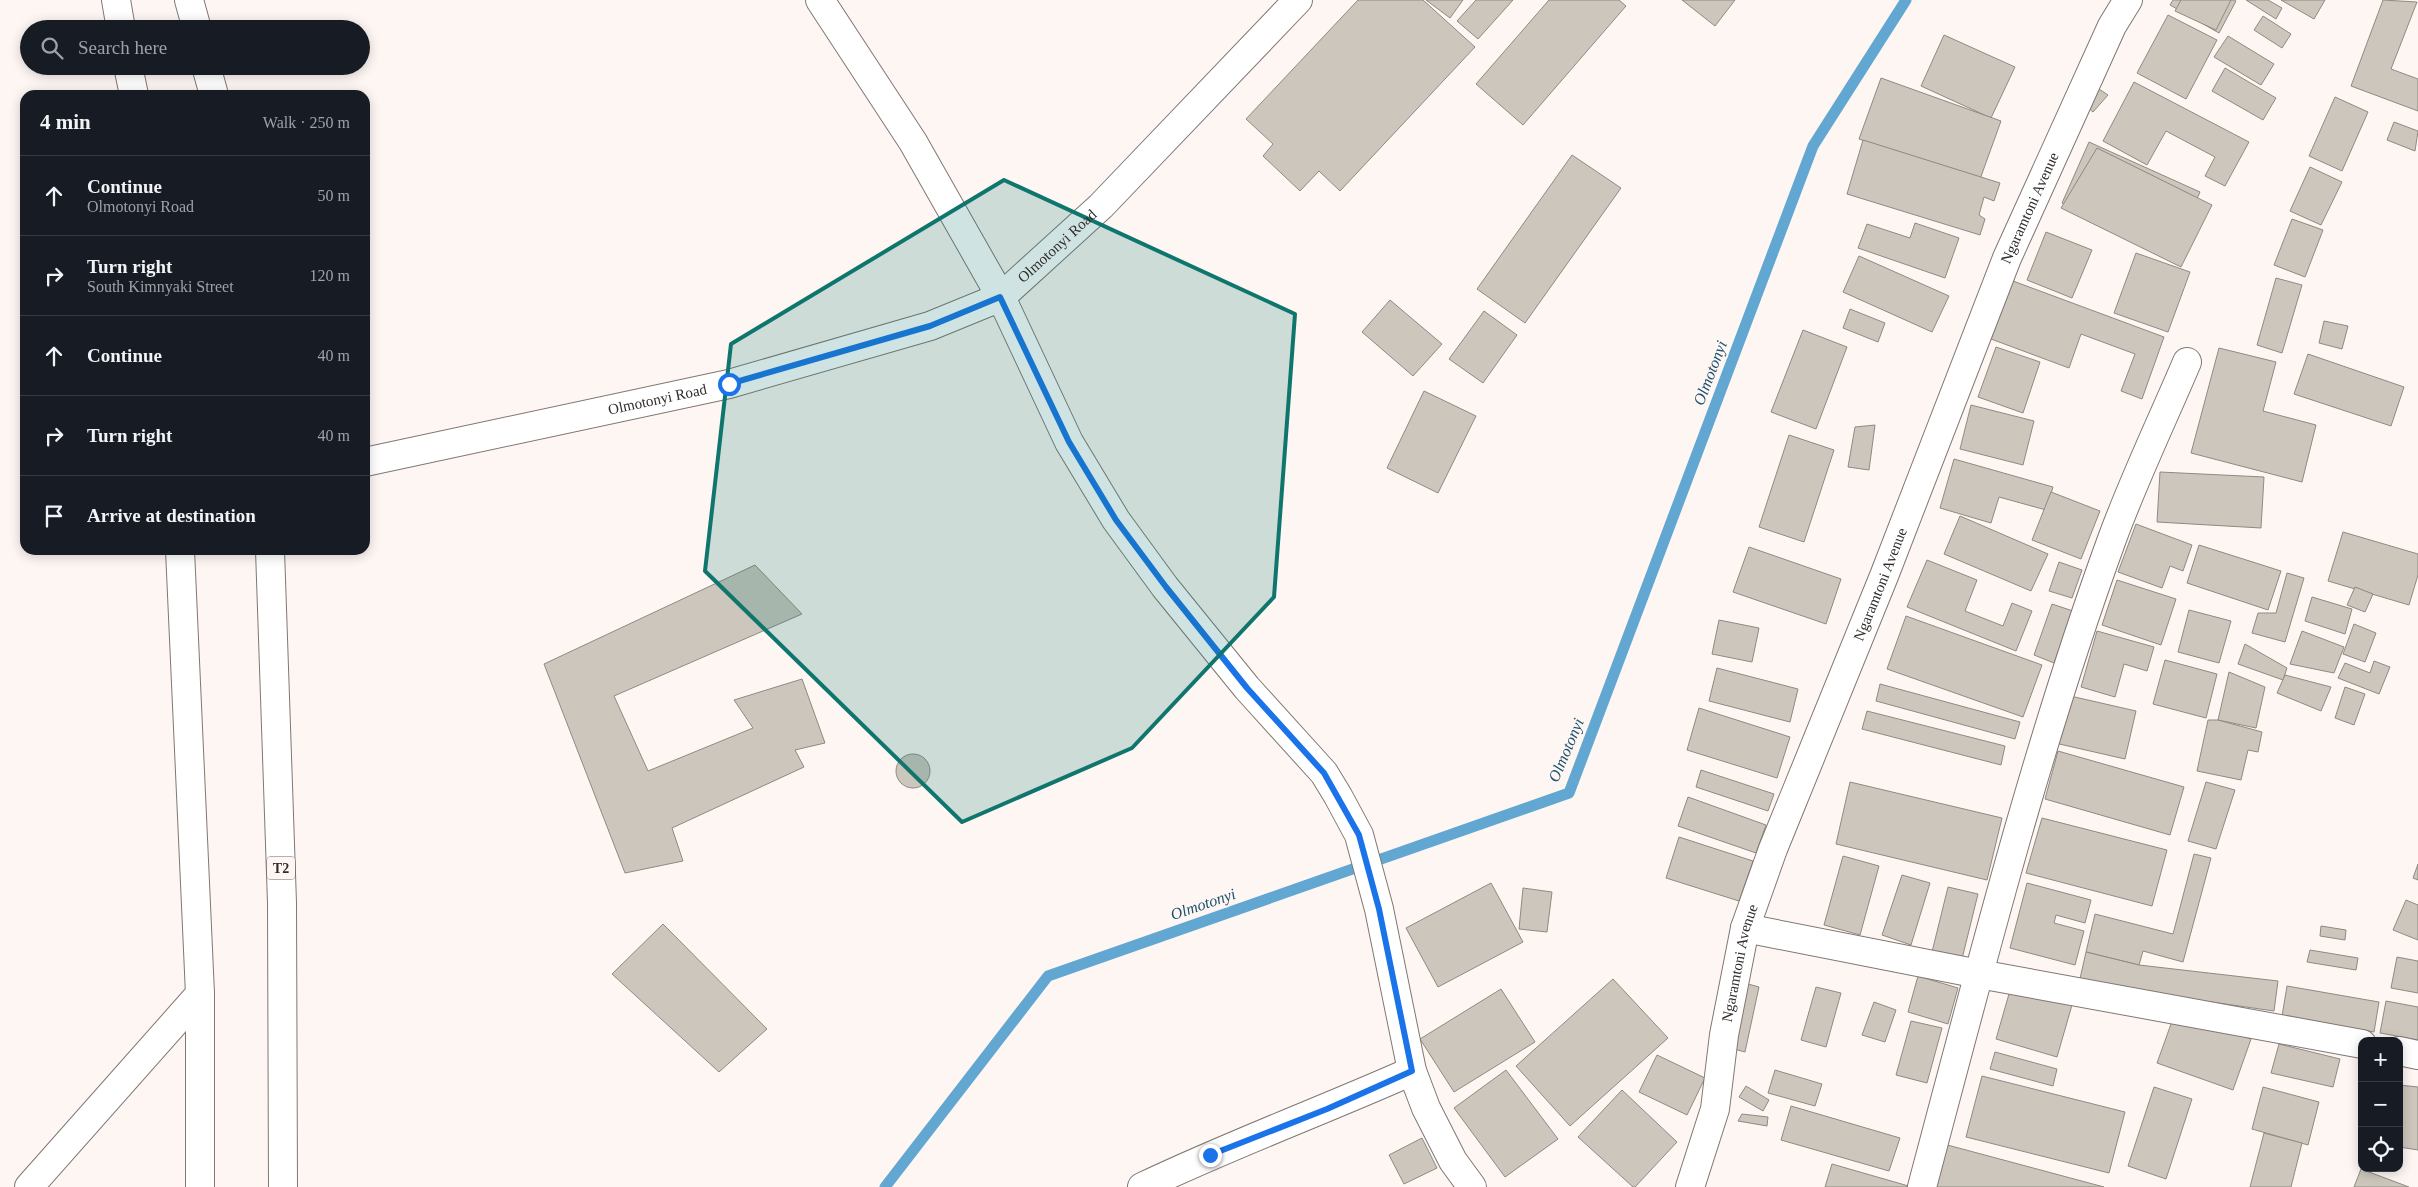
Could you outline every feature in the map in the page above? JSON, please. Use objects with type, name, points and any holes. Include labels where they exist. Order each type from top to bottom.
[{"type":"main road","points":[[116,0],[119,20]]},
{"type":"main road","points":[[189,0],[195,20]]},
{"type":"main road","points":[[820,0],[913,142],[1000,297],[1069,442],[1116,520],[1166,587],[1247,688],[1324,773],[1359,835],[1379,909],[1412,1071],[1426,1108],[1453,1161],[1472,1187]]},
{"type":"main road","name":"Olmotonyi Road","points":[[370,461],[729,384],[930,326],[1000,297],[1101,206],[1298,0]]},
{"type":"main road","name":"Ngaramtoni Avenue","points":[[1690,1187],[1715,1109],[1724,1034],[1745,928],[1773,849],[1884,576],[2007,258],[2112,26],[2128,0]]},
{"type":"main road","points":[[130,75],[133,90]]},
{"type":"main road","points":[[208,75],[213,90]]},
{"type":"main road","points":[[1922,1187],[1979,974],[2048,732],[2112,537],[2187,362]]},
{"type":"main road","points":[[180,555],[200,994],[200,1187]]},
{"type":"main road","name":"T2","points":[[270,555],[282,903],[283,1187]]},
{"type":"main road","points":[[1745,928],[1979,974],[2358,1043]]},
{"type":"main road","points":[[29,1187],[200,994]]},
{"type":"main road","points":[[2403,1052],[2418,1055]]},
{"type":"main road","points":[[1142,1187],[1210,1155],[1327,1109],[1412,1071]]},
{"type":"highlighted area","points":[[1004,180],[1295,314],[1274,597],[1132,748],[962,822],[705,571],[731,344]]},
{"type":"building","points":[[1358,0],[1423,0],[1475,47],[1340,191],[1319,171],[1300,191],[1263,156],[1273,144],[1246,119]]},
{"type":"building","points":[[1426,0],[1463,0],[1450,18]]},
{"type":"building","points":[[1476,0],[1513,0],[1478,39],[1457,21]]},
{"type":"building","points":[[1549,0],[1619,0],[1626,6],[1523,125],[1476,84]]},
{"type":"building","points":[[1682,0],[1735,0],[1715,26]]},
{"type":"building","points":[[2173,0],[2236,1],[2219,33],[2170,5]]},
{"type":"building","points":[[2181,0],[2231,0],[2216,30],[2175,11]]},
{"type":"building","points":[[2246,0],[2268,0],[2282,8],[2276,19]]},
{"type":"building","points":[[2281,0],[2325,0],[2314,19]]},
{"type":"building","points":[[2383,0],[2417,2],[2391,69],[2418,79],[2418,111],[2351,86]]},
{"type":"building","points":[[2168,15],[2217,40],[2186,99],[2137,73]]},
{"type":"building","points":[[2263,16],[2291,34],[2282,48],[2254,30]]},
{"type":"building","points":[[1944,35],[2015,67],[1991,118],[1921,86]]},
{"type":"building","points":[[2228,36],[2274,64],[2261,85],[2214,57]]},
{"type":"building","points":[[2225,68],[2276,98],[2263,120],[2212,91]]},
{"type":"building","points":[[1881,78],[2001,121],[1979,182],[1859,139]]},
{"type":"building","points":[[2134,82],[2249,142],[2225,186],[2205,176],[2215,157],[2166,131],[2147,165],[2103,141]]},
{"type":"building","points":[[2099,89],[2108,95],[2093,112],[2085,105]]},
{"type":"building","points":[[2335,97],[2368,112],[2342,171],[2309,156]]},
{"type":"building","points":[[2394,122],[2418,131],[2415,151],[2387,140]]},
{"type":"building","points":[[1863,140],[2000,183],[1994,201],[1984,197],[1979,215],[1985,219],[1980,235],[1847,194]]},
{"type":"building","points":[[2089,142],[2200,192],[2173,253],[2062,203]]},
{"type":"building","points":[[2097,148],[2212,205],[2181,267],[2061,208]]},
{"type":"building","points":[[1572,155],[1621,188],[1525,323],[1477,289]]},
{"type":"building","points":[[2310,167],[2342,182],[2321,225],[2290,211]]},
{"type":"building","points":[[2292,219],[2323,230],[2305,277],[2274,265]]},
{"type":"building","points":[[1915,223],[1959,238],[1945,278],[1858,248],[1867,224],[1910,238]]},
{"type":"building","points":[[2046,232],[2092,250],[2072,298],[2027,280]]},
{"type":"building","points":[[2136,253],[2190,272],[2168,332],[2114,313]]},
{"type":"building","points":[[1859,256],[1949,296],[1932,332],[1843,292]]},
{"type":"building","points":[[2276,278],[2302,285],[2282,353],[2257,345]]},
{"type":"building","points":[[2013,281],[2164,337],[2142,399],[2121,391],[2135,354],[2081,334],[2069,368],[1991,339]]},
{"type":"building","points":[[1390,300],[1442,344],[1413,376],[1362,332]]},
{"type":"building","points":[[1850,309],[1885,323],[1878,342],[1843,328]]},
{"type":"building","points":[[1484,311],[1517,335],[1483,383],[1449,359]]},
{"type":"building","points":[[2324,321],[2348,326],[2342,349],[2319,343]]},
{"type":"building","points":[[1803,330],[1847,347],[1816,429],[1771,412]]},
{"type":"building","points":[[1996,347],[2040,362],[2023,413],[1978,397]]},
{"type":"building","points":[[2219,348],[2276,362],[2263,411],[2316,425],[2302,482],[2191,453]]},
{"type":"building","points":[[2308,354],[2404,387],[2391,426],[2294,394]]},
{"type":"building","points":[[1424,391],[1476,416],[1438,493],[1387,468]]},
{"type":"building","points":[[1971,405],[2034,421],[2023,465],[1960,449]]},
{"type":"building","points":[[1875,425],[1869,470],[1848,467],[1855,427]]},
{"type":"building","points":[[1789,435],[1834,450],[1804,542],[1759,527]]},
{"type":"building","points":[[1954,459],[2053,487],[2046,510],[1999,497],[1991,523],[1940,508]]},
{"type":"building","points":[[2160,472],[2264,477],[2261,528],[2157,522]]},
{"type":"building","points":[[2051,492],[2100,511],[2081,559],[2032,540]]},
{"type":"building","points":[[1960,516],[2048,554],[2031,591],[1944,554]]},
{"type":"building","points":[[2136,524],[2192,545],[2183,571],[2170,566],[2162,588],[2118,572]]},
{"type":"building","points":[[2343,532],[2418,554],[2418,575],[2409,605],[2328,581]]},
{"type":"building","points":[[2199,545],[2281,571],[2268,610],[2187,583]]},
{"type":"building","points":[[1749,547],[1841,579],[1826,624],[1733,592]]},
{"type":"building","points":[[1927,560],[1977,580],[1965,611],[2003,626],[2012,603],[2032,611],[2016,651],[1907,607]]},
{"type":"building","points":[[2059,562],[2082,570],[2072,598],[2049,591]]},
{"type":"building","points":[[755,565],[802,614],[614,696],[648,771],[753,728],[734,700],[802,679],[825,743],[795,750],[804,767],[672,828],[683,861],[625,873],[544,664]]},
{"type":"building","points":[[2287,573],[2304,578],[2285,642],[2252,633],[2258,613],[2276,613]]},
{"type":"building","points":[[2117,580],[2176,599],[2161,645],[2102,625]]},
{"type":"building","points":[[2355,587],[2373,594],[2365,612],[2347,605]]},
{"type":"building","points":[[2312,597],[2352,609],[2345,634],[2305,621]]},
{"type":"building","points":[[2052,604],[2073,611],[2054,663],[2034,655]]},
{"type":"building","points":[[2189,610],[2231,621],[2219,663],[2178,652]]},
{"type":"building","points":[[1906,616],[2042,665],[2023,717],[1887,669]]},
{"type":"building","points":[[1719,620],[1759,628],[1752,662],[1712,654]]},
{"type":"building","points":[[2354,624],[2376,633],[2365,662],[2343,654]]},
{"type":"building","points":[[2097,631],[2154,647],[2147,671],[2124,664],[2115,697],[2081,687]]},
{"type":"building","points":[[2302,631],[2344,647],[2334,673],[2290,664]]},
{"type":"building","points":[[2245,644],[2287,668],[2283,680],[2238,664]]},
{"type":"building","points":[[2165,660],[2217,674],[2206,718],[2153,704]]},
{"type":"building","points":[[2374,661],[2390,667],[2379,694],[2338,678],[2345,663],[2370,673]]},
{"type":"building","points":[[1717,668],[1798,689],[1790,722],[1709,701]]},
{"type":"building","points":[[2229,672],[2265,687],[2256,728],[2218,720]]},
{"type":"building","points":[[2285,675],[2331,687],[2321,711],[2277,693]]},
{"type":"building","points":[[1880,684],[2020,722],[2015,739],[1876,701]]},
{"type":"building","points":[[2345,687],[2365,694],[2354,725],[2335,718]]},
{"type":"building","points":[[2066,695],[2136,711],[2125,759],[2055,743]]},
{"type":"building","points":[[1699,708],[1790,737],[1777,778],[1687,750]]},
{"type":"building","points":[[1867,711],[2005,746],[2001,765],[1862,729]]},
{"type":"building","points":[[2208,720],[2218,720],[2262,732],[2258,752],[2248,750],[2241,780],[2197,771]]},
{"type":"building","points":[[2058,751],[2184,787],[2170,835],[2045,799]]},
{"type":"building","points":[[913,754],[925,759],[930,771],[925,783],[913,788],[901,783],[896,771],[901,759]]},
{"type":"building","points":[[1701,770],[1774,794],[1768,811],[1696,787]]},
{"type":"building","points":[[1850,782],[2002,818],[1987,880],[1836,844]]},
{"type":"building","points":[[2206,782],[2235,790],[2216,849],[2188,841]]},
{"type":"building","points":[[1688,797],[1766,825],[1756,853],[1678,826]]},
{"type":"building","points":[[2042,818],[2167,850],[2152,906],[2026,873]]},
{"type":"building","points":[[1679,837],[1753,861],[1739,901],[1666,878]]},
{"type":"building","points":[[2194,854],[2211,858],[2183,962],[2143,951],[2139,965],[2086,952],[2095,914],[2173,934]]},
{"type":"building","points":[[1843,856],[1879,866],[1860,935],[1824,925]]},
{"type":"building","points":[[2418,864],[2418,880],[2413,878]]},
{"type":"building","points":[[1902,875],[1930,883],[1911,945],[1882,935]]},
{"type":"building","points":[[1491,883],[1523,942],[1438,987],[1406,928]]},
{"type":"building","points":[[2027,883],[2091,900],[2085,923],[2056,915],[2054,923],[2084,931],[2075,965],[2010,948]]},
{"type":"building","points":[[1948,887],[1978,894],[1961,963],[1931,956]]},
{"type":"building","points":[[1523,888],[1552,892],[1547,932],[1519,929]]},
{"type":"building","points":[[2406,900],[2418,905],[2418,940],[2393,930]]},
{"type":"building","points":[[663,924],[767,1029],[719,1072],[612,974]]},
{"type":"building","points":[[2321,926],[2346,930],[2345,940],[2320,936]]},
{"type":"building","points":[[2310,950],[2358,958],[2356,970],[2307,962]]},
{"type":"building","points":[[2086,952],[2139,965],[2278,981],[2274,1011],[2079,983]]},
{"type":"building","points":[[2397,957],[2418,961],[2418,993],[2391,988]]},
{"type":"building","points":[[1918,976],[1958,988],[1948,1024],[1908,1012]]},
{"type":"building","points":[[1613,979],[1668,1038],[1570,1126],[1516,1066]]},
{"type":"building","points":[[1748,984],[1759,987],[1745,1052],[1734,1049]]},
{"type":"building","points":[[2287,986],[2379,1002],[2374,1032],[2282,1016]]},
{"type":"building","points":[[1816,987],[1841,993],[1826,1047],[1801,1040]]},
{"type":"building","points":[[2011,987],[2072,1005],[2057,1057],[1996,1039]]},
{"type":"building","points":[[1501,989],[1535,1042],[1454,1092],[1420,1039]]},
{"type":"building","points":[[2386,1001],[2418,1007],[2418,1040],[2380,1033]]},
{"type":"building","points":[[1874,1002],[1896,1010],[1885,1042],[1862,1035]]},
{"type":"building","points":[[2175,1013],[2251,1039],[2233,1090],[2157,1063]]},
{"type":"building","points":[[1911,1021],[1942,1028],[1927,1083],[1896,1075]]},
{"type":"building","points":[[2279,1044],[2340,1059],[2333,1087],[2271,1073]]},
{"type":"building","points":[[1995,1052],[2057,1069],[2053,1086],[1990,1069]]},
{"type":"building","points":[[1657,1055],[1705,1078],[1687,1115],[1639,1092]]},
{"type":"building","points":[[1506,1070],[1558,1139],[1505,1177],[1454,1108]]},
{"type":"building","points":[[1775,1070],[1822,1084],[1815,1106],[1768,1093]]},
{"type":"building","points":[[1982,1076],[2125,1112],[2109,1173],[1966,1137]]},
{"type":"building","points":[[2403,1085],[2418,1087],[2418,1150],[2403,1148]]},
{"type":"building","points":[[1746,1086],[1769,1100],[1763,1111],[1739,1097]]},
{"type":"building","points":[[2154,1087],[2192,1099],[2166,1179],[2128,1166]]},
{"type":"building","points":[[2263,1087],[2319,1102],[2308,1145],[2252,1129]]},
{"type":"building","points":[[1622,1090],[1677,1142],[1635,1187],[1578,1137]]},
{"type":"building","points":[[1791,1106],[1900,1138],[1889,1171],[1781,1140]]},
{"type":"building","points":[[1742,1114],[1768,1117],[1767,1126],[1738,1121]]},
{"type":"building","points":[[2264,1133],[2302,1143],[2291,1187],[2250,1187]]},
{"type":"building","points":[[1422,1138],[1437,1168],[1404,1184],[1389,1155]]},
{"type":"building","points":[[1940,1143],[2104,1187],[1928,1187]]},
{"type":"building","points":[[1832,1164],[1912,1187],[1825,1187]]},
{"type":"building","points":[[2360,1172],[2369,1172],[2409,1187],[2354,1187]]},
{"type":"waterway","name":"Olmotonyi","points":[[885,1187],[1048,976],[1569,793],[1813,146],[1906,0]]},
{"type":"route","points":[[729,384],[930,326],[1000,297],[1069,442],[1116,520],[1166,587],[1247,688],[1324,773],[1359,835],[1379,909],[1412,1071],[1327,1109],[1210,1155]]}]
